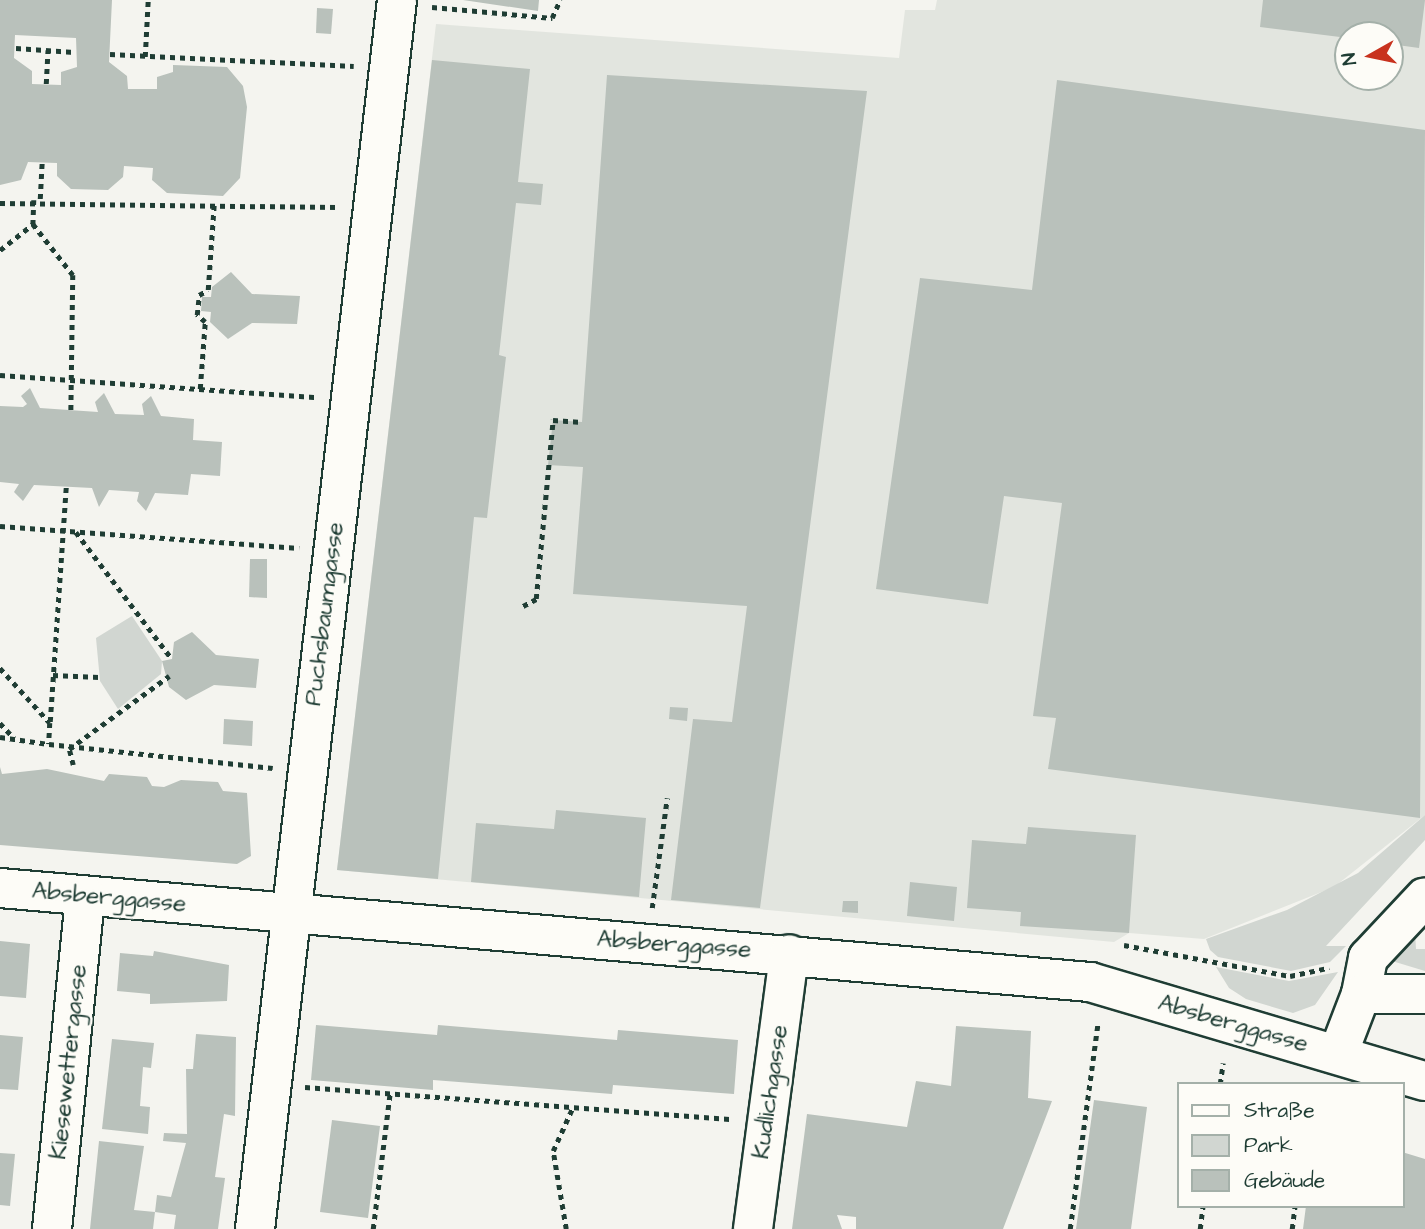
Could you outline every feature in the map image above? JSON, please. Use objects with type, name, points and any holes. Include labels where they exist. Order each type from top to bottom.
[{"type":"street","name":"Puchsbaumgasse","points":[[255,1229],[295,913],[305,771],[397,2]]},
{"type":"street","name":"Absberggasse","points":[[0,888],[1090,982],[1425,1081]]},
{"type":"street","name":"Kiesewettergasse","points":[[52,1229],[85,896]]},
{"type":"street","points":[[1425,897],[1365,976],[1425,994]]},
{"type":"street","name":"Kudlichgasse","points":[[753,1229],[789,954]]},
{"type":"street","name":"Absberggasse","points":[[1338,1054],[1365,976]]},
{"type":"path","points":[[145,57],[148,0]]},
{"type":"path","points":[[397,2],[552,18],[560,0]]},
{"type":"path","points":[[16,48],[74,51]]},
{"type":"path","points":[[46,84],[48,50]]},
{"type":"path","points":[[110,54],[389,68]]},
{"type":"path","points":[[0,250],[33,224],[42,162]]},
{"type":"path","points":[[2,200],[374,208]]},
{"type":"path","points":[[200,389],[205,322],[197,315],[199,295],[208,290],[214,204]]},
{"type":"path","points":[[33,224],[73,275],[71,411]]},
{"type":"path","points":[[0,375],[351,400]]},
{"type":"path","points":[[523,606],[536,599],[553,420],[582,422]]},
{"type":"path","points":[[49,744],[66,487]]},
{"type":"path","points":[[0,526],[332,550]]},
{"type":"path","points":[[76,532],[172,659]]},
{"type":"path","points":[[0,668],[50,723]]},
{"type":"path","points":[[53,675],[99,677]]},
{"type":"path","points":[[69,749],[169,676]]},
{"type":"path","points":[[0,723],[14,738]]},
{"type":"path","points":[[0,737],[69,749],[305,771]]},
{"type":"path","points":[[69,749],[73,765]]},
{"type":"path","points":[[657,868],[667,798]]},
{"type":"path","points":[[1124,944],[1290,976],[1318,973],[1349,952],[1365,976]]},
{"type":"path","points":[[1070,1229],[1099,1021]]},
{"type":"path","points":[[1220,1082],[1223,1063]]},
{"type":"path","points":[[273,1085],[767,1121]]},
{"type":"path","points":[[373,1229],[390,1093]]},
{"type":"path","points":[[566,1229],[553,1151],[573,1107]]},
{"type":"path","points":[[1200,1229],[1203,1208]]},
{"type":"path","points":[[1292,1229],[1295,1208]]},
{"type":"shaded area","points":[[937,0],[1425,0],[1425,815],[1334,887],[1204,939],[1129,933],[1114,942],[337,870],[436,24],[899,58],[905,10],[935,10]]},
{"type":"green space","points":[[132,616],[162,661],[161,674],[118,709],[100,681],[96,638]]},
{"type":"green space","points":[[1425,815],[1425,840],[1326,946],[1346,946],[1330,962],[1291,971],[1218,957],[1210,950],[1206,939],[1287,910],[1358,873]]},
{"type":"green space","points":[[1415,931],[1416,949],[1425,949],[1425,971],[1382,958]]},
{"type":"green space","points":[[1216,967],[1289,981],[1338,972],[1315,1005],[1293,1013],[1246,999],[1229,988]]},
{"type":"building","points":[[0,0],[112,0],[109,62],[127,76],[128,89],[157,89],[157,77],[173,72],[173,65],[227,67],[243,86],[247,107],[240,178],[223,196],[167,193],[152,180],[153,168],[124,166],[123,177],[108,190],[71,189],[57,176],[57,163],[28,162],[21,180],[0,185]],"holes":[[[15,35],[76,38],[77,67],[61,72],[61,85],[32,84],[32,71],[14,58]]]},
{"type":"building","points":[[463,0],[539,0],[538,11]]},
{"type":"building","points":[[1263,0],[1425,0],[1419,48],[1404,46],[1404,21],[1334,21],[1334,36],[1260,27]]},
{"type":"building","points":[[317,8],[333,9],[331,34],[316,33]]},
{"type":"building","points":[[432,60],[530,69],[518,182],[543,184],[541,205],[516,203],[499,355],[506,357],[487,518],[474,517],[438,879],[337,870]]},
{"type":"building","points":[[607,75],[867,91],[760,908],[671,900],[693,719],[732,722],[747,606],[573,594],[583,467],[548,465],[553,420],[582,422]]},
{"type":"building","points":[[1057,80],[1425,130],[1420,818],[1048,769],[1056,718],[1033,716],[1062,503],[1004,496],[988,604],[876,589],[920,278],[1032,290]]},
{"type":"building","points":[[231,272],[252,294],[300,296],[297,324],[252,323],[228,339],[210,322],[211,312],[201,311],[202,297],[211,297],[212,287]]},
{"type":"building","points":[[30,388],[40,408],[98,412],[95,402],[104,393],[115,414],[144,415],[142,404],[151,396],[161,416],[194,419],[193,440],[222,442],[220,476],[191,474],[188,495],[155,493],[146,511],[137,501],[139,492],[109,490],[99,507],[92,488],[34,485],[23,501],[14,492],[19,484],[0,482],[0,406],[23,407],[27,404],[21,396]]},
{"type":"building","points":[[250,559],[267,559],[267,598],[249,597]]},
{"type":"building","points":[[192,632],[216,655],[259,659],[256,688],[214,685],[186,700],[169,687],[162,661],[172,659],[174,642]]},
{"type":"building","points":[[670,707],[688,708],[687,721],[669,719]]},
{"type":"building","points":[[224,719],[253,721],[252,746],[223,744]]},
{"type":"building","points":[[0,767],[2,774],[47,769],[104,781],[109,774],[147,777],[152,786],[164,787],[181,780],[218,782],[223,791],[247,793],[251,856],[237,864],[0,845]]},
{"type":"building","points":[[556,810],[646,818],[639,897],[471,882],[476,823],[554,829]]},
{"type":"building","points":[[1028,827],[1136,835],[1129,933],[1020,926],[1021,912],[967,908],[972,840],[1026,844]]},
{"type":"building","points":[[910,882],[957,887],[954,921],[907,916]]},
{"type":"building","points":[[843,901],[858,901],[858,913],[842,912]]},
{"type":"building","points":[[0,941],[30,944],[26,998],[0,996]]},
{"type":"building","points":[[154,951],[229,965],[227,1001],[150,1004],[150,994],[117,991],[120,953],[153,956]]},
{"type":"building","points":[[316,1025],[437,1035],[438,1025],[617,1040],[618,1030],[738,1040],[734,1094],[613,1085],[612,1094],[433,1080],[433,1090],[311,1080]]},
{"type":"building","points":[[956,1026],[1031,1031],[1028,1098],[1052,1101],[1003,1229],[856,1229],[856,1217],[837,1215],[842,1229],[792,1229],[807,1114],[907,1127],[916,1081],[951,1086]]},
{"type":"building","points":[[196,1034],[236,1037],[235,1116],[224,1114],[215,1177],[225,1178],[218,1229],[174,1229],[176,1215],[155,1212],[157,1195],[171,1197],[186,1143],[163,1141],[164,1133],[187,1134],[186,1069],[193,1069]]},
{"type":"building","points":[[0,1035],[23,1037],[18,1090],[0,1089]]},
{"type":"building","points":[[112,1039],[154,1043],[151,1068],[143,1067],[140,1106],[150,1107],[148,1134],[102,1129]]},
{"type":"building","points":[[1094,1100],[1147,1107],[1131,1229],[1076,1229]]},
{"type":"building","points":[[332,1120],[380,1126],[368,1218],[320,1212]]},
{"type":"building","points":[[99,1141],[144,1146],[134,1210],[155,1212],[153,1229],[90,1229]]},
{"type":"building","points":[[0,1153],[15,1154],[10,1206],[0,1205]]},
{"type":"building","points":[[1404,1153],[1425,1159],[1425,1229],[1303,1229],[1306,1208],[1404,1208]]}]
